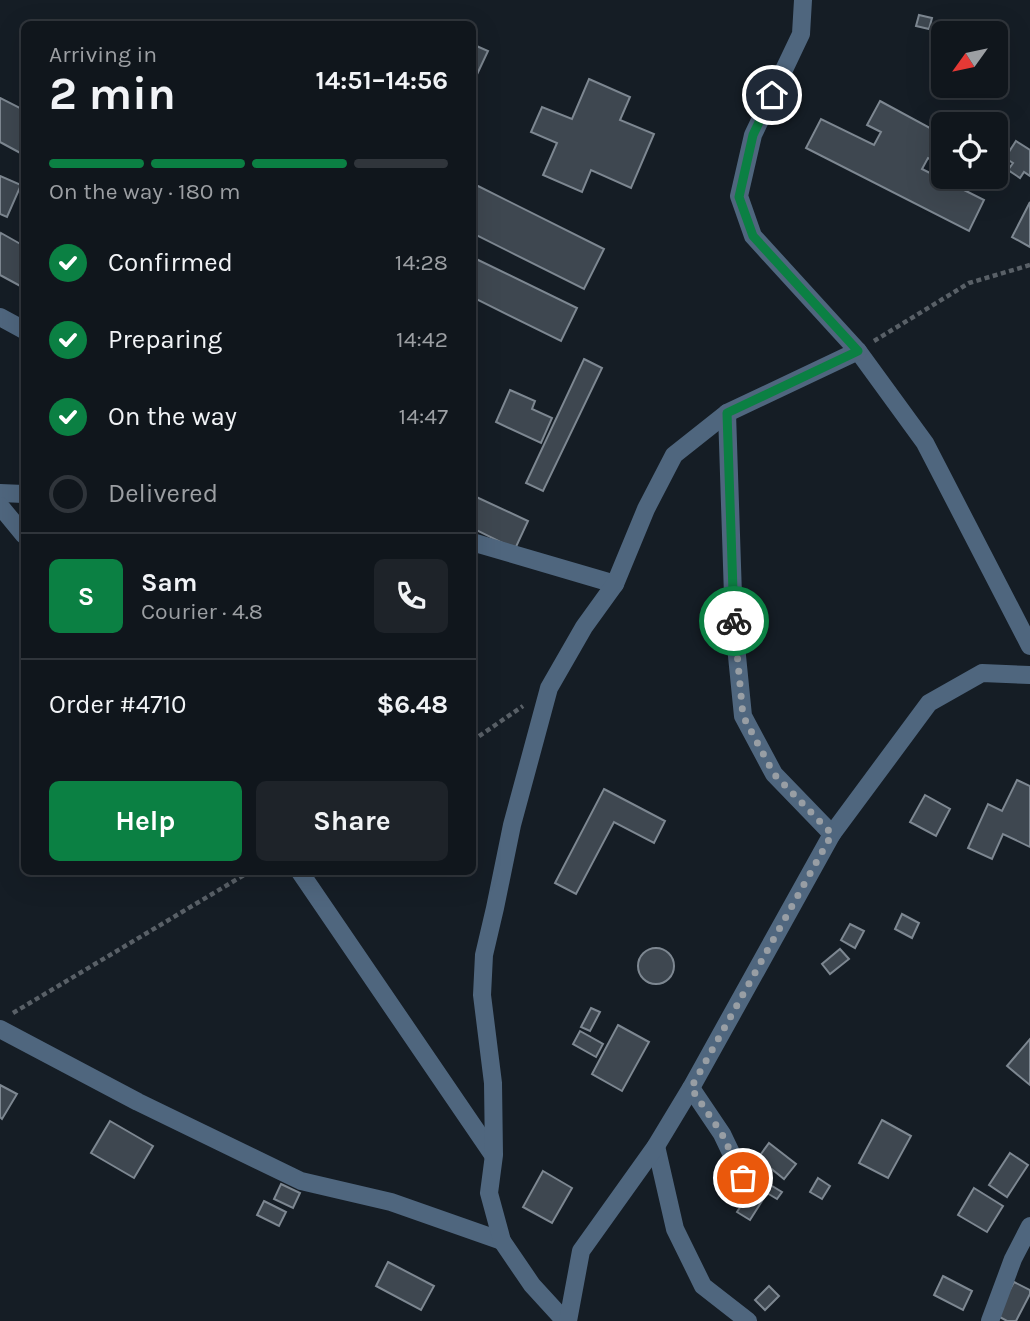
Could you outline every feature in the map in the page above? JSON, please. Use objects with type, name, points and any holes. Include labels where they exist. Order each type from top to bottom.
[{"type":"street","points":[[803,0],[801,34],[753,135],[739,197],[753,236],[858,351],[925,443],[1030,646]]},
{"type":"street","points":[[0,317],[21,328]]},
{"type":"street","points":[[567,1321],[532,1285],[502,1241],[489,1193],[494,1155],[493,1083],[482,995],[484,955],[512,825],[549,688],[584,627],[615,584],[646,509],[674,455],[727,413],[858,351]]},
{"type":"street","points":[[727,413],[734,626],[743,716],[774,774],[832,834]]},
{"type":"street","points":[[0,493],[21,494]]},
{"type":"street","points":[[0,506],[21,532]]},
{"type":"street","points":[[476,543],[615,584]]},
{"type":"street","points":[[567,1321],[581,1251],[656,1146],[691,1088],[832,834],[929,704],[982,673],[1030,675]]},
{"type":"street","points":[[302,875],[494,1155]]},
{"type":"street","points":[[0,1029],[138,1102],[301,1181],[391,1202],[502,1241]]},
{"type":"street","points":[[691,1088],[722,1134],[743,1178]]},
{"type":"street","points":[[656,1146],[675,1229],[703,1286],[748,1321]]},
{"type":"street","points":[[990,1321],[1013,1259],[1030,1226]]},
{"type":"path","points":[[858,351],[969,283],[1030,265]]},
{"type":"path","points":[[476,738],[549,688]]},
{"type":"path","points":[[12,1013],[245,875]]},
{"type":"building","points":[[919,15],[932,18],[929,29],[916,26]]},
{"type":"building","points":[[476,46],[488,51],[476,76]]},
{"type":"building","points":[[589,79],[630,97],[620,120],[654,134],[631,188],[591,170],[582,192],[543,175],[557,143],[531,132],[542,107],[572,119]]},
{"type":"building","points":[[0,98],[21,108],[21,153],[0,142]]},
{"type":"building","points":[[880,101],[931,129],[931,160],[928,158],[922,169],[931,174],[931,189],[962,189],[984,200],[969,231],[806,148],[821,119],[874,145],[881,132],[867,125]]},
{"type":"building","points":[[1016,141],[1030,150],[1030,176],[1024,172],[1020,178],[1008,170],[1013,163],[1008,160],[1008,153]]},
{"type":"building","points":[[0,176],[21,185],[7,217],[0,214]]},
{"type":"building","points":[[476,185],[604,249],[584,289],[476,235]]},
{"type":"building","points":[[1030,202],[1030,247],[1012,237]]},
{"type":"building","points":[[1,233],[21,244],[21,286],[0,275]]},
{"type":"building","points":[[476,259],[577,308],[561,341],[476,299]]},
{"type":"building","points":[[584,359],[602,368],[543,491],[526,483]]},
{"type":"building","points":[[510,390],[535,401],[532,409],[552,418],[541,443],[496,422]]},
{"type":"building","points":[[476,497],[528,521],[515,549],[476,530]]},
{"type":"building","points":[[1017,780],[1030,786],[1030,847],[1003,834],[992,859],[968,848],[988,804],[1002,811]]},
{"type":"building","points":[[604,789],[665,821],[654,843],[614,822],[576,894],[555,883]]},
{"type":"building","points":[[925,795],[950,809],[936,836],[910,822]]},
{"type":"building","points":[[902,914],[919,923],[912,938],[895,929]]},
{"type":"building","points":[[850,924],[864,931],[855,948],[841,940]]},
{"type":"building","points":[[656,948],[669,953],[674,966],[669,979],[656,984],[643,979],[638,966],[643,953]]},
{"type":"building","points":[[840,949],[849,959],[830,974],[822,964]]},
{"type":"building","points":[[591,1008],[600,1012],[590,1031],[581,1027]]},
{"type":"building","points":[[618,1025],[649,1042],[622,1091],[592,1074]]},
{"type":"building","points":[[580,1031],[603,1044],[596,1057],[573,1044]]},
{"type":"building","points":[[1030,1039],[1030,1085],[1007,1066]]},
{"type":"building","points":[[0,1085],[17,1094],[2,1119],[0,1117]]},
{"type":"building","points":[[882,1120],[911,1136],[888,1178],[859,1163]]},
{"type":"building","points":[[110,1121],[153,1146],[134,1178],[91,1153]]},
{"type":"building","points":[[769,1143],[796,1164],[784,1179],[758,1158]]},
{"type":"building","points":[[1010,1153],[1028,1165],[1007,1197],[989,1185]]},
{"type":"building","points":[[543,1171],[572,1188],[552,1223],[523,1207]]},
{"type":"building","points":[[759,1178],[782,1192],[777,1199],[767,1193],[750,1220],[737,1212]]},
{"type":"building","points":[[818,1178],[830,1186],[822,1199],[810,1192]]},
{"type":"building","points":[[281,1184],[300,1193],[293,1208],[274,1199]]},
{"type":"building","points":[[974,1188],[1003,1206],[987,1232],[958,1215]]},
{"type":"building","points":[[264,1201],[286,1212],[279,1226],[257,1215]]},
{"type":"building","points":[[388,1262],[434,1286],[421,1310],[376,1286]]},
{"type":"building","points":[[943,1276],[972,1291],[963,1310],[934,1295]]},
{"type":"building","points":[[1014,1282],[1030,1290],[1030,1294],[1016,1321],[1007,1321],[996,1315]]},
{"type":"building","points":[[769,1286],[779,1296],[765,1310],[755,1300]]},
{"type":"way so far","points":[[734,621],[743,716],[774,774],[832,834],[691,1088],[722,1134],[743,1178]]},
{"type":"route","points":[[734,621],[727,413],[858,351],[753,236],[739,197],[753,135],[772,95]]}]
